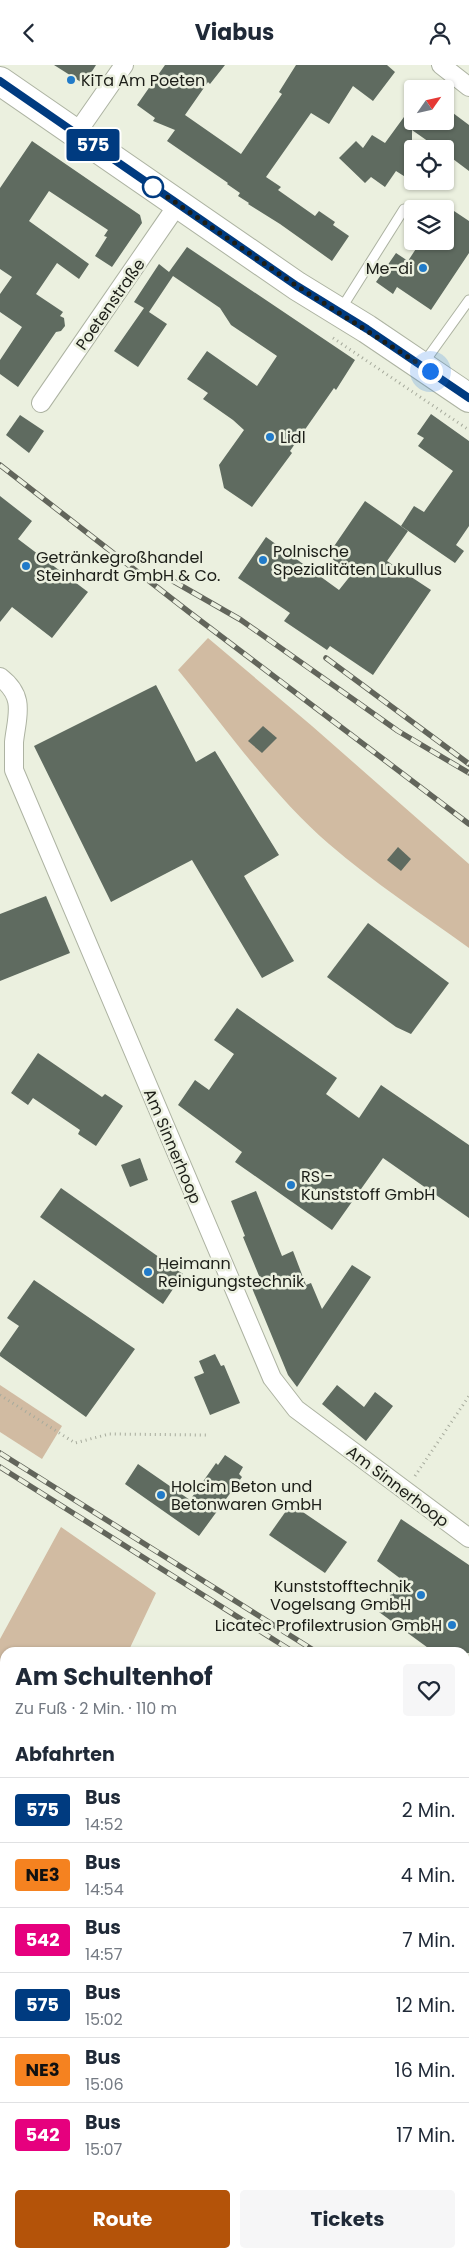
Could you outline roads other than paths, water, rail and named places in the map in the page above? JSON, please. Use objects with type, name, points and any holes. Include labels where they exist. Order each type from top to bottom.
[{"type":"main road","points":[[0,81],[297,286],[340,311],[469,398]]},
{"type":"street","points":[[76,134],[124,65]]},
{"type":"street","points":[[441,65],[469,87]]},
{"type":"street","name":"Poetenstraße","points":[[41,403],[178,204]]},
{"type":"street","name":"Am Sinnerhoop","points":[[0,677],[15,694],[19,714],[14,741],[14,770],[272,1378],[296,1409],[469,1538]]},
{"type":"lane","points":[[340,311],[404,209]]},
{"type":"lane","points":[[422,366],[469,300]]},
{"type":"railway","points":[[0,465],[189,612],[469,824]]},
{"type":"railway","points":[[173,581],[241,620],[398,731],[469,773]]},
{"type":"railway","points":[[326,658],[469,764]]},
{"type":"railway","points":[[0,1453],[308,1647]]},
{"type":"railway","points":[[0,1467],[285,1647]]},
{"type":"place","name":"KiTa Am Poeten","points":[[71,80]]},
{"type":"place","name":"Me-di","points":[[423,268]]},
{"type":"place","name":"Lidl","points":[[270,437]]},
{"type":"place","name":"Polnische Spezialitäten Lukullus","points":[[263,560]]},
{"type":"place","name":"Getränkegroßhandel Steinhardt GmbH & Co.","points":[[26,566]]},
{"type":"place","name":"RS - Kunststoff GmbH","points":[[291,1185]]},
{"type":"place","name":"Heimann Reinigungstechnik","points":[[148,1272]]},
{"type":"place","name":"Holcim Beton und Betonwaren GmbH","points":[[161,1495]]},
{"type":"place","name":"Kunststofftechnik Vogelsang GmbH","points":[[421,1595]]},
{"type":"place","name":"Licatec Profilextrusion GmbH","points":[[452,1625]]}]
